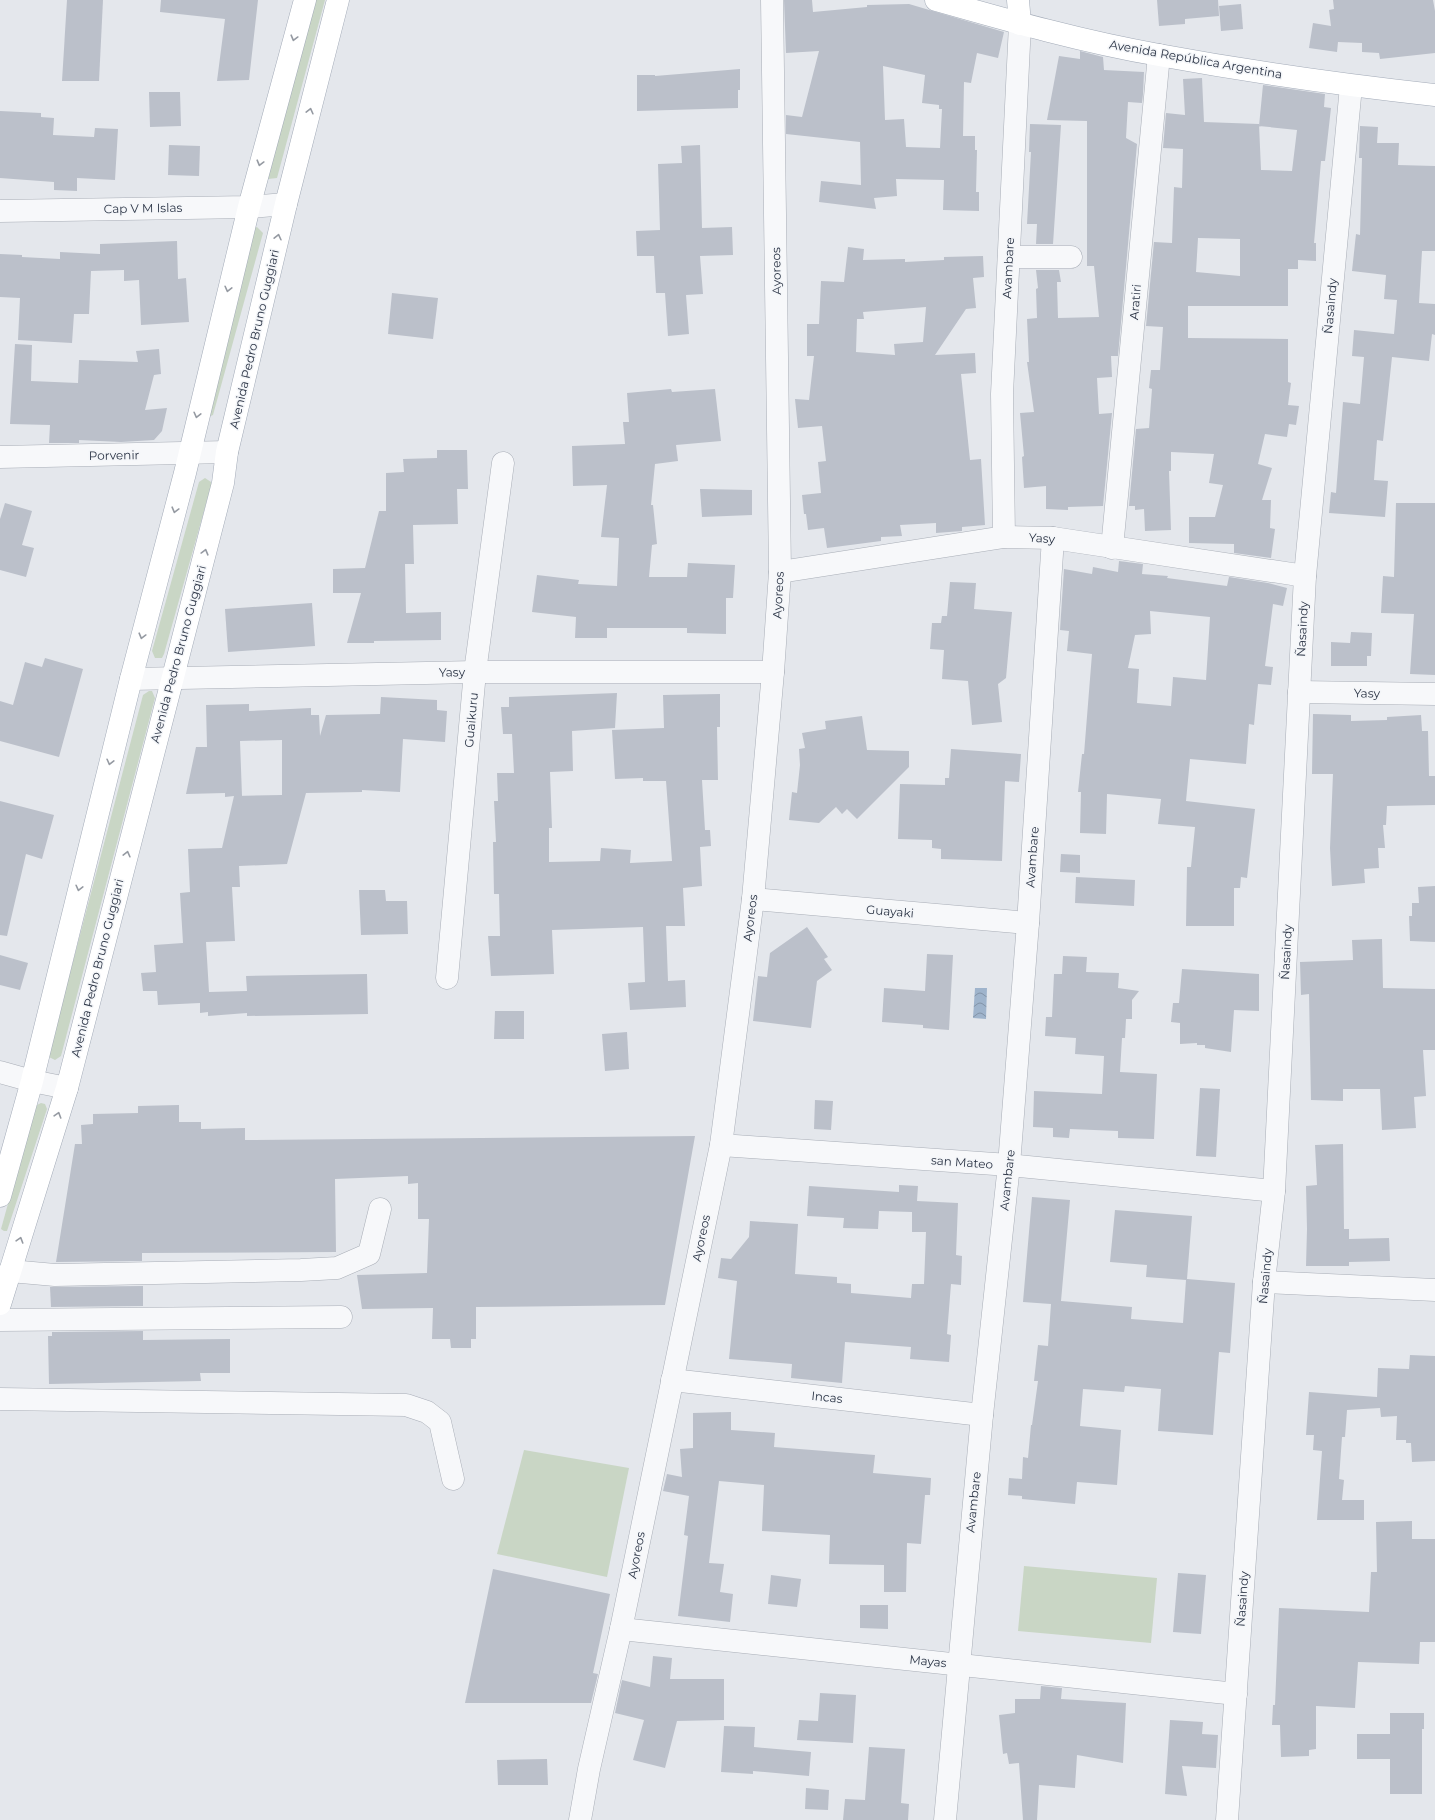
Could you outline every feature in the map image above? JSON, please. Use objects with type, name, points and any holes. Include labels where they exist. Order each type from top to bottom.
[{"type":"main road","points":[[0,1196],[32,1081],[249,206],[305,0]]},
{"type":"main road","name":"Avenida Pedro Bruno Guggiari","points":[[0,1304],[66,1088],[223,483],[228,452],[286,204],[338,0]]},
{"type":"main road","name":"Avenida República Argentina","points":[[936,0],[1020,24],[1159,55],[1351,86],[1435,95]]},
{"type":"main road","name":"Avambare","points":[[1018,0],[1020,24]]},
{"type":"street","name":"Ayoreos","points":[[580,1820],[589,1769],[621,1629],[721,1144],[753,899],[773,672],[780,572],[772,0]]},
{"type":"street","name":"Avambare","points":[[1004,537],[1002,394],[1020,24]]},
{"type":"street","name":"Aratiri","points":[[1112,548],[1159,55]]},
{"type":"street","name":"Ñasaindy","points":[[1227,1820],[1264,1282],[1274,1191],[1304,576],[1351,86]]},
{"type":"street","name":"Cap V M Islas","points":[[0,211],[286,204]]},
{"type":"street","points":[[1009,257],[1071,257]]},
{"type":"street","name":"Porvenir","points":[[0,456],[188,454],[228,452]]},
{"type":"street","name":"Guaikuru","points":[[447,978],[475,672],[503,463]]},
{"type":"street","name":"Yasy","points":[[780,572],[1004,537],[1053,538],[1304,576]]},
{"type":"street","name":"Avambare","points":[[945,1820],[958,1664],[982,1415],[1009,1165],[1028,922],[1053,538]]},
{"type":"street","name":"Yasy","points":[[131,679],[475,672],[773,672]]},
{"type":"street","name":"Yasy","points":[[1299,692],[1435,694]]},
{"type":"street","name":"Guayaki","points":[[753,899],[1028,922]]},
{"type":"street","points":[[0,1072],[32,1081],[66,1088]]},
{"type":"street","name":"san Mateo","points":[[721,1144],[1009,1165],[1274,1191]]},
{"type":"street","points":[[10,1271],[55,1275],[337,1268],[369,1254],[380,1209]]},
{"type":"street","points":[[1264,1282],[1435,1290]]},
{"type":"street","points":[[0,1320],[341,1317]]},
{"type":"street","name":"Incas","points":[[672,1380],[982,1415]]},
{"type":"street","points":[[0,1399],[406,1405],[427,1412],[440,1422],[453,1480]]},
{"type":"street","name":"Mayas","points":[[621,1629],[1236,1694]]},
{"type":"green space","points":[[313,0],[325,0],[277,178],[268,179],[267,177]]},
{"type":"green space","points":[[257,227],[263,233],[213,415],[208,417],[253,228]]},
{"type":"green space","points":[[205,478],[211,482],[211,486],[164,654],[162,658],[155,658],[152,651],[199,482]]},
{"type":"green space","points":[[149,691],[152,691],[155,698],[61,1056],[55,1060],[49,1057],[49,1053],[143,695]]},
{"type":"green space","points":[[41,1103],[45,1104],[47,1109],[7,1231],[4,1231],[1,1229],[35,1106]]},
{"type":"green space","points":[[524,1450],[629,1468],[607,1577],[497,1554]]},
{"type":"green space","points":[[1024,1566],[1157,1578],[1151,1643],[1018,1631]]},
{"type":"water","points":[[975,988],[987,988],[986,1019],[973,1018]]},
{"type":"building","points":[[67,0],[103,0],[99,81],[62,81]]},
{"type":"building","points":[[161,0],[258,0],[249,80],[217,81],[225,19],[160,12]]},
{"type":"building","points":[[784,0],[812,0],[813,12],[867,7],[867,5],[909,4],[1004,32],[998,58],[977,53],[971,83],[964,82],[963,136],[975,136],[975,150],[977,150],[976,192],[979,192],[979,211],[943,210],[944,180],[896,179],[897,196],[874,198],[876,209],[819,202],[821,181],[861,185],[860,142],[786,134],[786,115],[802,117],[819,51],[786,53]],"holes":[[[883,66],[925,75],[922,103],[939,105],[939,109],[942,109],[940,148],[906,147],[904,119],[885,120]]]},
{"type":"building","points":[[1157,0],[1218,0],[1219,16],[1185,19],[1185,24],[1159,26]]},
{"type":"building","points":[[1333,0],[1433,0],[1435,11],[1435,53],[1380,59],[1379,53],[1362,52],[1362,43],[1338,42],[1337,52],[1309,48],[1313,23],[1331,26],[1329,10],[1334,9]]},
{"type":"building","points":[[1241,4],[1243,29],[1221,31],[1219,6]]},
{"type":"building","points":[[1080,51],[1103,57],[1104,70],[1144,72],[1143,94],[1142,103],[1128,102],[1126,138],[1137,144],[1118,356],[1111,356],[1112,377],[1097,378],[1099,414],[1112,413],[1103,506],[1068,507],[1068,510],[1046,509],[1046,486],[1024,488],[1022,457],[1024,456],[1020,413],[1034,412],[1027,362],[1029,362],[1027,319],[1037,318],[1036,289],[1038,288],[1036,270],[1059,270],[1061,282],[1057,282],[1058,318],[1099,317],[1094,266],[1087,266],[1087,121],[1047,120],[1059,56],[1080,59]]},
{"type":"building","points":[[740,69],[738,108],[637,111],[637,75],[655,76]]},
{"type":"building","points":[[1202,78],[1204,122],[1259,125],[1263,85],[1325,94],[1324,107],[1331,108],[1325,161],[1321,161],[1314,243],[1316,243],[1316,261],[1298,260],[1298,269],[1288,269],[1288,306],[1188,306],[1188,338],[1288,339],[1288,382],[1291,383],[1288,405],[1299,406],[1296,425],[1289,424],[1287,437],[1265,434],[1258,464],[1272,468],[1262,500],[1271,500],[1270,528],[1275,529],[1271,558],[1234,553],[1234,544],[1189,543],[1189,517],[1215,517],[1223,485],[1209,483],[1214,454],[1171,452],[1171,471],[1169,471],[1171,530],[1145,531],[1144,509],[1135,510],[1135,506],[1129,506],[1136,429],[1149,428],[1152,389],[1149,388],[1151,370],[1160,370],[1163,327],[1146,326],[1154,242],[1172,243],[1174,187],[1182,188],[1183,149],[1163,148],[1166,113],[1185,115],[1183,79]],"holes":[[[1259,126],[1297,130],[1292,171],[1261,170]],[[1198,238],[1240,239],[1240,276],[1196,272]]]},
{"type":"building","points":[[149,92],[180,92],[181,126],[150,127]]},
{"type":"building","points":[[0,111],[41,113],[41,117],[54,118],[53,135],[94,137],[95,128],[118,129],[115,180],[77,178],[77,191],[54,190],[54,182],[0,178]]},
{"type":"building","points":[[1030,124],[1061,125],[1053,244],[1036,244],[1037,224],[1027,224],[1031,152],[1029,152]]},
{"type":"building","points":[[1360,126],[1378,127],[1377,143],[1399,143],[1398,165],[1435,166],[1435,251],[1422,251],[1419,303],[1435,304],[1435,335],[1432,334],[1429,361],[1392,357],[1383,441],[1377,440],[1374,480],[1388,481],[1385,517],[1329,513],[1331,492],[1336,493],[1343,402],[1360,404],[1364,357],[1352,356],[1354,330],[1394,334],[1397,300],[1384,299],[1386,275],[1352,271],[1356,234],[1360,235],[1362,158],[1359,158]]},
{"type":"building","points":[[169,145],[200,146],[199,176],[168,175]]},
{"type":"building","points":[[700,145],[702,228],[732,227],[733,255],[700,256],[703,294],[686,295],[689,334],[668,336],[665,293],[656,293],[654,256],[637,256],[636,231],[660,230],[658,164],[682,163],[681,146]]},
{"type":"building","points":[[177,241],[178,279],[186,278],[189,322],[141,325],[139,280],[124,281],[124,270],[91,271],[89,314],[74,314],[72,343],[18,340],[20,298],[0,297],[0,254],[60,259],[60,252],[100,254],[100,244]]},
{"type":"building","points":[[848,247],[864,249],[863,260],[905,259],[905,262],[944,260],[944,257],[983,256],[984,277],[973,278],[976,308],[966,309],[935,355],[975,353],[976,373],[961,374],[970,460],[981,459],[985,525],[962,527],[962,531],[936,533],[936,523],[900,525],[902,536],[881,537],[881,541],[827,548],[824,528],[808,530],[806,514],[804,514],[802,495],[821,493],[818,462],[826,461],[822,426],[798,428],[795,399],[809,400],[814,356],[807,356],[807,324],[819,324],[821,281],[844,282]],"holes":[[[926,307],[923,342],[894,344],[895,355],[856,352],[857,319],[864,319],[863,312]]]},
{"type":"building","points":[[392,293],[438,298],[433,339],[388,334]]},
{"type":"building","points":[[15,344],[32,345],[31,381],[78,383],[79,360],[138,362],[136,351],[159,349],[161,374],[154,375],[145,410],[167,408],[162,431],[154,440],[121,442],[79,440],[79,443],[49,443],[50,425],[10,424]]},
{"type":"building","points":[[671,389],[672,392],[715,389],[721,441],[676,445],[678,461],[655,464],[651,505],[653,505],[657,544],[652,545],[649,577],[687,577],[688,563],[735,565],[733,598],[726,598],[726,634],[687,633],[687,628],[607,628],[607,638],[575,638],[576,617],[532,612],[537,575],[579,580],[578,584],[617,586],[619,538],[601,537],[607,485],[573,486],[572,446],[625,444],[623,422],[629,422],[627,393]]},
{"type":"building","points":[[437,450],[467,450],[468,489],[457,489],[458,524],[413,525],[414,564],[405,564],[406,613],[441,612],[441,640],[347,643],[361,593],[333,593],[333,569],[365,568],[379,511],[386,511],[386,473],[404,472],[403,459],[437,458]]},
{"type":"building","points":[[700,489],[752,490],[752,515],[702,517]]},
{"type":"building","points":[[5,503],[32,511],[22,545],[34,548],[26,577],[0,570],[0,519]]},
{"type":"building","points":[[1396,503],[1435,503],[1435,675],[1410,674],[1414,614],[1381,613],[1383,576],[1394,577]]},
{"type":"building","points":[[1119,561],[1143,564],[1142,574],[1168,576],[1167,578],[1227,586],[1229,577],[1268,583],[1287,588],[1283,606],[1273,604],[1265,666],[1273,667],[1271,685],[1258,684],[1254,725],[1249,724],[1246,764],[1190,759],[1186,801],[1255,809],[1247,878],[1241,877],[1240,888],[1234,888],[1234,926],[1186,926],[1187,867],[1191,867],[1195,827],[1158,824],[1161,799],[1107,794],[1106,834],[1080,833],[1081,792],[1078,792],[1082,754],[1084,754],[1092,654],[1067,651],[1069,631],[1060,630],[1064,569],[1092,574],[1093,567],[1118,572]],"holes":[[[1150,611],[1210,617],[1206,680],[1173,677],[1171,706],[1137,703],[1139,669],[1128,668],[1135,635],[1151,634]]]},
{"type":"building","points":[[950,582],[976,583],[974,609],[1012,612],[1006,678],[998,684],[1002,722],[972,725],[968,681],[942,679],[944,650],[930,649],[932,623],[941,623],[942,616],[947,616]]},
{"type":"building","points":[[312,603],[315,646],[228,652],[225,609]]},
{"type":"building","points":[[1351,632],[1372,633],[1371,656],[1367,656],[1367,666],[1331,666],[1331,642],[1350,643]]},
{"type":"building","points":[[45,658],[83,669],[59,757],[0,741],[0,701],[13,705],[25,662],[42,667]]},
{"type":"building","points":[[617,693],[615,728],[572,731],[573,771],[550,772],[552,828],[549,828],[549,862],[600,861],[601,848],[631,850],[630,863],[672,861],[666,781],[643,781],[643,778],[615,779],[612,730],[664,728],[663,695],[720,694],[720,727],[717,727],[718,780],[702,780],[705,830],[710,830],[711,846],[700,847],[702,886],[683,888],[685,926],[666,926],[668,981],[685,980],[686,1007],[630,1010],[628,983],[645,982],[643,927],[552,930],[554,974],[491,976],[488,936],[500,936],[499,894],[494,894],[493,842],[496,842],[494,801],[498,801],[497,773],[514,773],[512,734],[503,734],[501,707],[509,707],[509,697]]},
{"type":"building","points":[[381,697],[437,700],[437,710],[447,711],[445,742],[403,739],[400,792],[362,790],[362,792],[306,793],[287,864],[239,866],[240,887],[232,887],[235,941],[206,942],[209,992],[247,991],[246,976],[367,974],[368,1014],[247,1016],[247,1013],[208,1016],[208,1012],[200,1013],[200,1003],[158,1005],[157,991],[143,991],[141,973],[156,972],[154,945],[183,943],[180,893],[190,892],[188,849],[222,848],[234,796],[225,797],[225,793],[186,794],[196,747],[207,747],[206,705],[249,704],[249,711],[311,708],[311,715],[319,715],[320,736],[326,715],[380,714]],"holes":[[[282,740],[282,795],[242,796],[240,741]]]},
{"type":"building","points":[[1313,714],[1351,715],[1351,721],[1387,720],[1387,717],[1421,715],[1422,731],[1428,731],[1429,776],[1435,776],[1435,805],[1387,806],[1386,825],[1383,825],[1385,848],[1378,848],[1379,868],[1364,869],[1365,883],[1332,886],[1330,848],[1333,774],[1312,774]]},
{"type":"building","points":[[862,716],[867,750],[909,751],[909,767],[857,819],[847,809],[842,814],[836,807],[819,823],[789,820],[792,792],[797,793],[800,765],[799,749],[805,748],[802,733],[826,729],[825,721]]},
{"type":"building","points":[[951,749],[1021,754],[1019,782],[1005,781],[1002,861],[941,859],[941,849],[932,848],[932,840],[898,839],[900,784],[945,785],[945,778],[949,778]]},
{"type":"building","points":[[0,801],[54,815],[42,859],[26,854],[7,936],[0,935]]},
{"type":"building","points":[[1061,854],[1080,855],[1080,873],[1060,872]]},
{"type":"building","points":[[1076,877],[1135,880],[1134,906],[1075,903]]},
{"type":"building","points":[[1435,886],[1435,942],[1410,941],[1409,916],[1412,916],[1412,903],[1419,903],[1418,887]]},
{"type":"building","points":[[359,890],[385,890],[386,901],[407,901],[408,934],[361,935]]},
{"type":"building","points":[[807,927],[828,957],[824,959],[832,970],[817,981],[811,1028],[753,1021],[758,976],[767,977],[770,953]]},
{"type":"building","points":[[1382,939],[1383,988],[1435,989],[1435,1050],[1423,1050],[1426,1096],[1414,1097],[1416,1128],[1382,1130],[1380,1089],[1343,1089],[1343,1101],[1311,1100],[1309,994],[1301,995],[1300,962],[1353,960],[1352,940]]},
{"type":"building","points":[[927,954],[953,955],[949,1030],[923,1028],[923,1025],[882,1022],[884,988],[925,991]]},
{"type":"building","points":[[0,955],[28,963],[20,990],[0,985]]},
{"type":"building","points":[[1063,956],[1087,957],[1086,972],[1119,973],[1118,988],[1139,991],[1132,1000],[1132,1019],[1126,1019],[1125,1038],[1122,1038],[1120,1072],[1157,1074],[1154,1139],[1118,1138],[1118,1131],[1070,1129],[1069,1138],[1053,1137],[1053,1128],[1033,1127],[1034,1091],[1102,1094],[1104,1056],[1075,1054],[1076,1038],[1045,1036],[1046,1017],[1052,1017],[1054,974],[1062,974]]},
{"type":"building","points":[[1182,969],[1259,974],[1259,1011],[1234,1010],[1231,1052],[1205,1048],[1205,1045],[1197,1045],[1197,1043],[1180,1044],[1180,1023],[1171,1022],[1173,1003],[1179,1003]]},
{"type":"building","points":[[495,1011],[524,1011],[524,1039],[494,1039]]},
{"type":"building","points":[[627,1032],[629,1069],[605,1071],[602,1034]]},
{"type":"building","points":[[1200,1088],[1220,1089],[1216,1157],[1196,1156]]},
{"type":"building","points":[[815,1100],[833,1101],[831,1130],[814,1129]]},
{"type":"building","points":[[179,1105],[179,1122],[201,1122],[201,1129],[245,1128],[245,1140],[695,1136],[665,1305],[476,1307],[476,1339],[471,1339],[471,1348],[451,1348],[450,1339],[432,1339],[433,1308],[362,1309],[357,1275],[427,1273],[429,1219],[418,1219],[418,1183],[408,1184],[408,1176],[335,1179],[336,1252],[142,1253],[142,1261],[56,1262],[75,1144],[82,1144],[81,1125],[93,1124],[93,1114],[138,1113],[138,1106]]},
{"type":"building","points":[[1343,1144],[1344,1229],[1349,1229],[1349,1239],[1389,1238],[1390,1261],[1349,1262],[1349,1266],[1306,1266],[1306,1186],[1317,1185],[1315,1145]]},
{"type":"building","points":[[899,1185],[918,1186],[917,1201],[958,1203],[956,1255],[962,1256],[961,1285],[951,1284],[947,1334],[951,1335],[949,1362],[910,1359],[911,1347],[845,1342],[842,1383],[791,1378],[792,1364],[729,1359],[737,1281],[718,1278],[721,1258],[731,1259],[749,1237],[750,1221],[798,1224],[795,1274],[837,1277],[837,1283],[851,1284],[851,1293],[911,1298],[912,1284],[924,1284],[926,1232],[912,1232],[912,1212],[879,1211],[878,1229],[843,1228],[844,1218],[807,1216],[809,1186],[899,1192]]},
{"type":"building","points":[[1032,1197],[1070,1200],[1061,1301],[1132,1307],[1131,1319],[1183,1323],[1186,1280],[1146,1277],[1147,1265],[1110,1262],[1115,1210],[1192,1216],[1187,1279],[1235,1283],[1230,1353],[1219,1352],[1213,1435],[1158,1431],[1161,1389],[1125,1386],[1124,1392],[1083,1389],[1080,1426],[1121,1430],[1117,1485],[1077,1482],[1075,1504],[1022,1499],[1022,1496],[1008,1495],[1009,1478],[1022,1479],[1023,1457],[1028,1458],[1031,1425],[1038,1381],[1034,1381],[1038,1345],[1048,1346],[1051,1304],[1023,1302]]},
{"type":"building","points":[[143,1286],[143,1306],[51,1307],[50,1287]]},
{"type":"building","points":[[143,1331],[143,1340],[230,1339],[230,1373],[200,1373],[201,1381],[49,1384],[48,1336],[52,1336],[52,1332]]},
{"type":"building","points":[[1410,1355],[1435,1356],[1435,1461],[1412,1462],[1411,1443],[1406,1443],[1406,1440],[1396,1440],[1397,1416],[1381,1417],[1380,1408],[1347,1410],[1345,1437],[1342,1437],[1339,1479],[1344,1480],[1342,1500],[1364,1500],[1364,1520],[1317,1520],[1322,1451],[1313,1450],[1314,1435],[1306,1435],[1309,1392],[1377,1397],[1378,1368],[1409,1369]]},
{"type":"building","points":[[731,1412],[731,1430],[775,1433],[774,1447],[875,1455],[873,1473],[931,1478],[930,1495],[925,1495],[921,1544],[907,1543],[906,1592],[884,1592],[884,1565],[829,1564],[830,1535],[762,1531],[764,1485],[719,1481],[709,1563],[724,1564],[720,1592],[733,1594],[730,1622],[678,1616],[688,1536],[684,1535],[689,1496],[663,1491],[667,1474],[682,1477],[680,1449],[693,1448],[693,1413]]},
{"type":"building","points":[[1412,1521],[1412,1539],[1435,1539],[1435,1642],[1420,1642],[1419,1664],[1358,1662],[1355,1708],[1316,1706],[1316,1749],[1309,1750],[1309,1756],[1281,1757],[1280,1725],[1272,1725],[1273,1705],[1275,1705],[1279,1608],[1369,1612],[1371,1572],[1377,1572],[1376,1522]]},
{"type":"building","points":[[493,1569],[610,1594],[593,1673],[598,1674],[591,1703],[465,1703]]},
{"type":"building","points":[[1178,1573],[1206,1575],[1201,1634],[1173,1632]]},
{"type":"building","points":[[771,1575],[801,1579],[797,1607],[768,1604]]},
{"type":"building","points":[[860,1605],[888,1605],[888,1629],[860,1628]]},
{"type":"building","points":[[653,1656],[672,1658],[670,1679],[724,1679],[724,1720],[677,1721],[665,1768],[633,1760],[644,1720],[615,1713],[622,1680],[650,1687]]},
{"type":"building","points":[[1041,1686],[1062,1688],[1061,1699],[1126,1703],[1123,1763],[1077,1755],[1075,1788],[1039,1785],[1037,1820],[1023,1820],[1019,1763],[1009,1764],[1007,1753],[1003,1754],[999,1715],[1015,1713],[1015,1699],[1040,1699]]},
{"type":"building","points":[[820,1693],[856,1695],[853,1743],[797,1740],[799,1720],[818,1721]]},
{"type":"building","points":[[1390,1713],[1424,1713],[1424,1729],[1422,1729],[1422,1794],[1390,1794],[1390,1759],[1357,1759],[1357,1734],[1390,1734]]},
{"type":"building","points":[[1170,1720],[1203,1722],[1202,1734],[1218,1735],[1216,1768],[1182,1766],[1187,1796],[1165,1794]]},
{"type":"building","points":[[724,1726],[755,1727],[754,1747],[811,1752],[809,1776],[753,1771],[753,1774],[721,1772]]},
{"type":"building","points":[[869,1747],[905,1749],[901,1803],[909,1804],[908,1820],[843,1820],[845,1799],[865,1800]]},
{"type":"building","points":[[547,1759],[548,1785],[498,1785],[497,1760]]},
{"type":"building","points":[[806,1788],[829,1790],[828,1810],[805,1809]]}]
